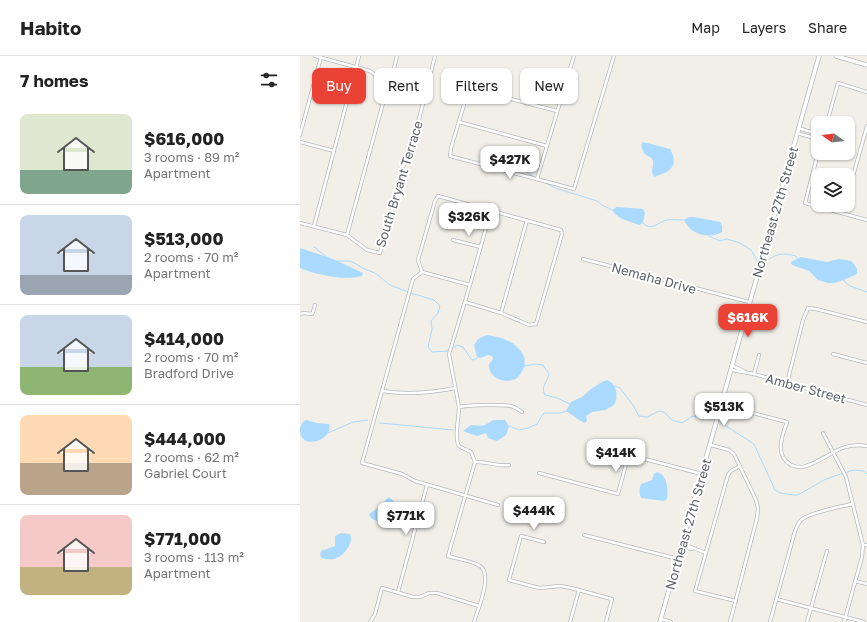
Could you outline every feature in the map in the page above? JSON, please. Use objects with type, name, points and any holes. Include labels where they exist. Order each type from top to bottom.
[{"type":"street","points":[[315,56],[370,71],[374,74]]},
{"type":"street","points":[[314,226],[359,56]]},
{"type":"street","points":[[393,68],[397,56]]},
{"type":"street","name":"South Bryant Terrace","points":[[433,68],[436,56]]},
{"type":"street","points":[[537,179],[574,56]]},
{"type":"street","points":[[557,111],[470,88],[451,148],[450,156],[574,189],[614,56]]},
{"type":"street","name":"Northeast 27th Street","points":[[660,620],[711,445],[749,302],[819,56]]},
{"type":"street","points":[[836,56],[867,64]]},
{"type":"street","points":[[300,136],[321,57]]},
{"type":"street","points":[[829,116],[838,83],[867,92]]},
{"type":"street","points":[[347,235],[383,104]]},
{"type":"street","name":"South Bryant Terrace","points":[[300,223],[347,235],[367,250],[380,253],[410,142],[417,127],[423,104]]},
{"type":"street","points":[[459,122],[547,146]]},
{"type":"street","points":[[855,169],[867,126]]},
{"type":"street","points":[[798,128],[811,132]]},
{"type":"street","points":[[797,133],[811,137]]},
{"type":"street","points":[[300,142],[334,151]]},
{"type":"street","points":[[816,160],[804,203],[867,220]]},
{"type":"street","points":[[422,272],[418,260],[437,197],[442,196],[559,228],[561,230],[562,234],[536,324],[529,325],[502,313],[465,302]]},
{"type":"street","points":[[474,622],[486,581],[484,571],[478,565],[448,556],[475,462],[471,452],[458,444],[456,436],[459,407],[449,354],[491,210]]},
{"type":"street","points":[[502,313],[527,220]]},
{"type":"street","points":[[453,240],[481,247]]},
{"type":"street","name":"Nemaha Drive","points":[[583,259],[749,302]]},
{"type":"street","points":[[422,272],[470,285]]},
{"type":"street","points":[[422,272],[413,279],[362,463],[402,474],[427,485],[498,505]]},
{"type":"street","points":[[300,314],[312,314],[314,312],[315,305]]},
{"type":"street","points":[[787,383],[808,308],[867,322]]},
{"type":"street","points":[[834,354],[867,363]]},
{"type":"street","points":[[754,374],[759,355]]},
{"type":"street","name":"Amber Street","points":[[732,368],[867,405]]},
{"type":"street","points":[[382,391],[413,393],[434,392],[455,388]]},
{"type":"street","points":[[722,404],[787,422],[781,441],[781,452],[784,459],[793,466],[807,466],[834,452],[852,445],[867,446]]},
{"type":"street","points":[[459,407],[510,406],[522,412]]},
{"type":"street","points":[[823,433],[846,477],[863,545],[862,557],[844,622]]},
{"type":"street","points":[[711,445],[731,452],[740,466],[756,500],[758,508],[758,515],[730,622]]},
{"type":"street","points":[[539,473],[618,494],[626,464],[632,457],[702,474]]},
{"type":"street","points":[[475,462],[488,462],[502,466],[509,465]]},
{"type":"street","points":[[736,601],[695,591],[728,475],[731,471],[740,466]]},
{"type":"street","points":[[398,592],[427,485]]},
{"type":"street","points":[[770,622],[795,531],[800,521],[813,514],[852,504]]},
{"type":"street","points":[[584,535],[678,559]]},
{"type":"street","points":[[544,542],[521,536],[509,580],[539,588],[560,586],[612,600],[606,622]]},
{"type":"street","points":[[682,546],[706,552]]},
{"type":"street","points":[[807,622],[827,551]]},
{"type":"street","points":[[855,581],[867,584]]},
{"type":"street","points":[[370,622],[376,614],[382,588],[413,597],[420,597],[429,593],[437,593],[479,606]]},
{"type":"street","points":[[570,622],[579,590]]},
{"type":"street","points":[[776,599],[864,622]]},
{"type":"street","points":[[660,620],[671,622]]},
{"type":"water","points":[[643,142],[670,149],[674,160],[668,171],[654,177],[652,172],[653,161],[652,158],[644,152],[641,145]]},
{"type":"water","points":[[617,207],[643,209],[645,213],[643,223],[639,225],[620,218],[612,210]]},
{"type":"water","points":[[689,217],[720,222],[722,232],[706,235],[695,232],[684,220]]},
{"type":"water","points":[[300,248],[333,259],[363,273],[362,276],[339,278],[300,268]]},
{"type":"water","points":[[801,257],[827,262],[839,259],[851,261],[857,269],[857,274],[834,283],[818,280],[809,271],[792,265],[791,262]]},
{"type":"water","points":[[487,335],[508,341],[521,352],[524,357],[525,366],[519,376],[510,381],[501,380],[490,371],[489,364],[493,359],[492,356],[488,355],[480,358],[477,357],[474,345],[478,339]]},
{"type":"water","points":[[607,380],[613,384],[617,394],[614,405],[605,410],[592,412],[586,416],[587,421],[584,423],[566,411],[571,402],[582,397],[591,389]]},
{"type":"water","points":[[306,420],[329,424],[327,435],[317,441],[306,441],[302,437],[300,427]]},
{"type":"water","points":[[493,420],[505,420],[509,426],[506,435],[497,441],[488,438],[486,433],[477,436],[463,431],[471,425],[483,426]]},
{"type":"water","points":[[657,472],[665,479],[667,499],[664,501],[641,498],[641,484],[652,480],[654,474]]},
{"type":"water","points":[[388,497],[393,500],[399,510],[379,522],[371,518],[369,514],[382,505]]},
{"type":"water","points":[[341,533],[350,534],[351,536],[351,542],[346,550],[338,558],[322,558],[320,555],[321,551],[335,546],[335,536]]},
{"type":"waterway","points":[[523,169],[534,177]]},
{"type":"waterway","points":[[542,181],[555,188],[597,201],[612,210]]},
{"type":"waterway","points":[[643,223],[646,226],[652,227],[667,220],[684,220]]},
{"type":"waterway","points":[[709,236],[720,241],[727,239],[740,243],[751,250],[758,262]]},
{"type":"waterway","points":[[314,247],[328,258]]},
{"type":"waterway","points":[[763,264],[774,256],[782,254],[796,256],[797,258]]},
{"type":"waterway","points":[[338,261],[350,261],[375,273],[390,285],[408,292]]},
{"type":"waterway","points":[[843,280],[850,286],[867,292]]},
{"type":"waterway","points":[[411,293],[434,300],[440,306],[438,313],[431,321],[432,329],[428,347],[432,352],[449,351]]},
{"type":"waterway","points":[[452,349],[457,345],[463,347],[471,359],[473,360],[477,358]]},
{"type":"waterway","points":[[525,366],[535,364],[543,365],[549,374],[543,389],[545,395],[557,398],[570,404]]},
{"type":"waterway","points":[[615,386],[620,388],[633,405],[639,416],[647,417],[659,411],[664,412],[672,420],[682,423],[693,416],[711,419]]},
{"type":"waterway","points":[[509,426],[519,430],[528,428],[537,424],[544,413],[560,413],[567,411]]},
{"type":"waterway","points":[[328,433],[353,422],[368,420]]},
{"type":"waterway","points":[[720,422],[754,444],[775,490],[780,493],[798,495],[824,480],[854,470],[864,471],[867,474]]},
{"type":"waterway","points":[[380,423],[453,430]]}]
